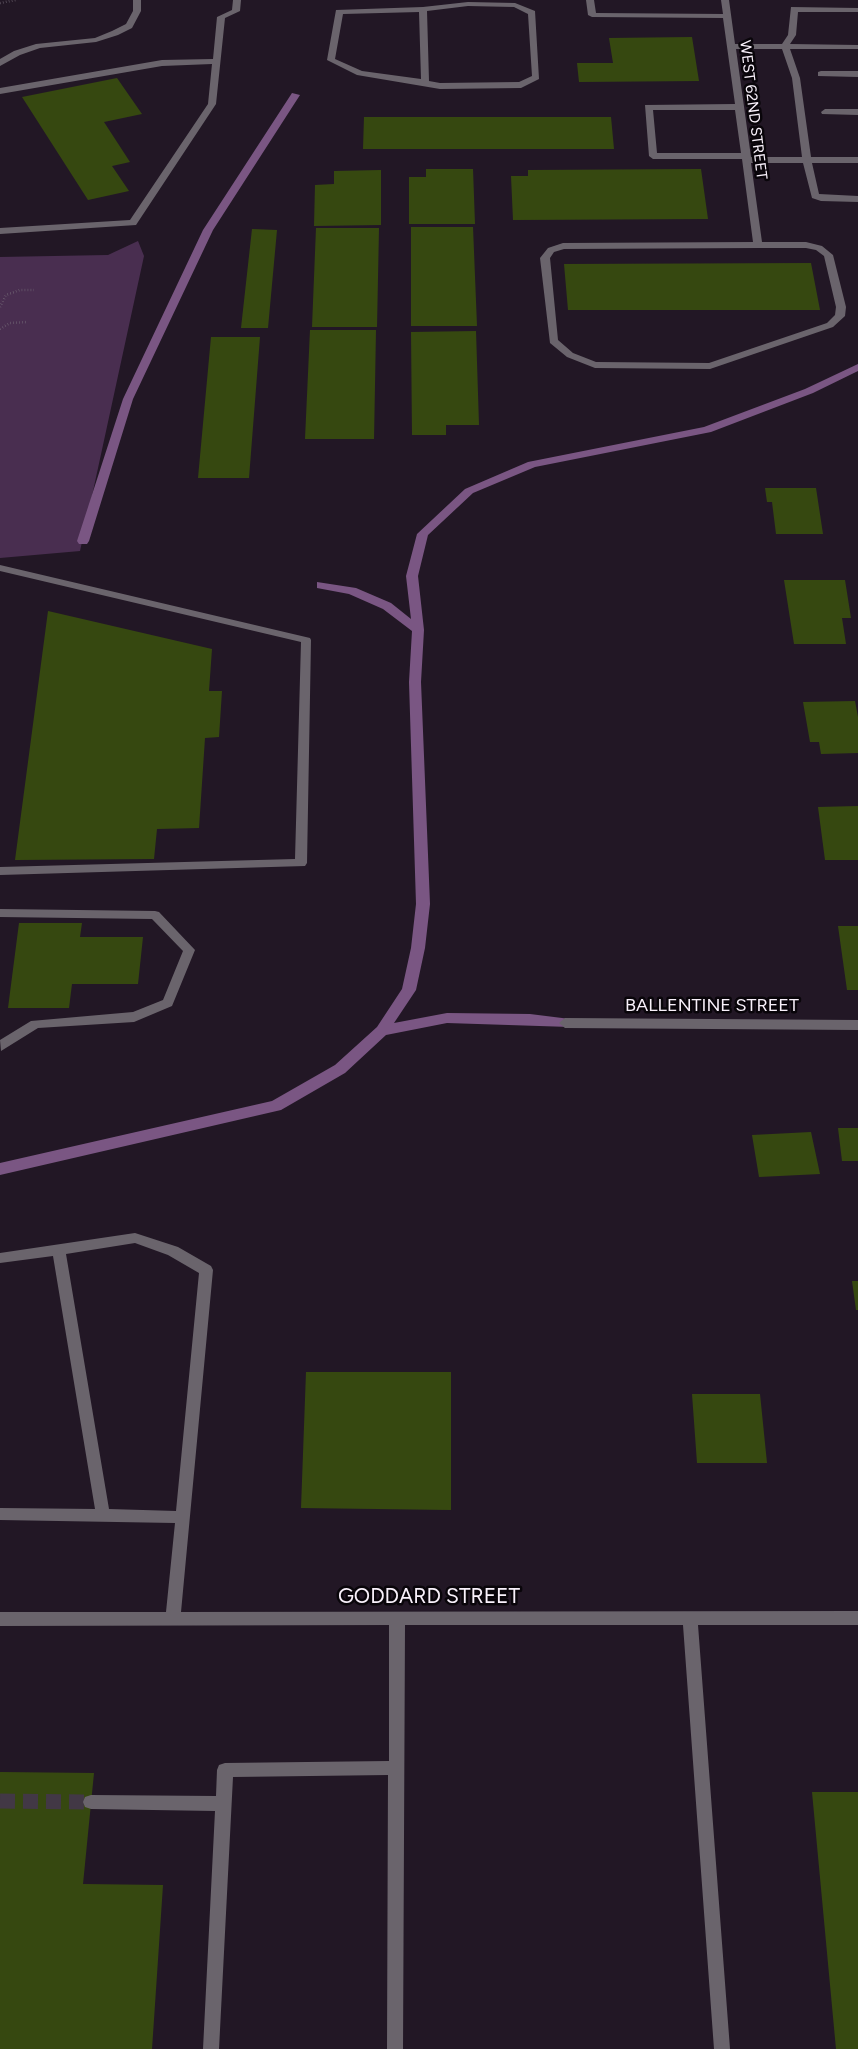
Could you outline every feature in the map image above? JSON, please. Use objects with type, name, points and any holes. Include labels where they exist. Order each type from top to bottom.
[{"type":"street","points":[[0,63],[17,52],[39,46],[96,40],[115,33],[129,26],[137,11],[137,0]]},
{"type":"street","points":[[0,231],[133,223],[212,104],[221,17],[236,12],[237,0]]},
{"type":"street","points":[[374,0],[374,10]]},
{"type":"street","points":[[590,0],[592,15],[727,16]]},
{"type":"street","name":"WEST 62ND STREET","points":[[726,0],[745,158],[758,245]]},
{"type":"street","points":[[468,4],[515,5],[532,13],[536,77],[522,85],[440,86],[360,72],[331,60],[339,12],[423,9],[468,4]]},
{"type":"street","points":[[423,9],[425,82]]},
{"type":"street","points":[[785,46],[792,35],[794,9],[858,10]]},
{"type":"street","points":[[732,46],[858,47]]},
{"type":"street","points":[[785,46],[796,78],[815,196],[821,198],[858,199]]},
{"type":"street","points":[[0,91],[162,63],[216,61]]},
{"type":"street","points":[[821,74],[858,74]]},
{"type":"street","points":[[739,108],[648,108],[653,156],[858,160]]},
{"type":"street","points":[[825,112],[858,112]]},
{"type":"street","points":[[758,245],[806,245],[819,248],[828,255],[841,307],[840,316],[830,325],[710,366],[595,365],[570,355],[553,341],[545,258],[551,250],[563,246],[758,245]]},
{"type":"street","points":[[0,568],[306,640],[301,863],[0,871]]},
{"type":"street","points":[[0,913],[155,915],[189,950],[168,1003],[134,1016],[34,1024],[1,1046]]},
{"type":"street","name":"BALLENTINE STREET","points":[[565,1022],[858,1025]]},
{"type":"street","points":[[0,1258],[135,1238],[173,1251],[206,1270],[173,1620]]},
{"type":"street","points":[[58,1248],[103,1516]]},
{"type":"street","points":[[0,1514],[183,1517]]},
{"type":"street","points":[[395,2049],[397,1618]]},
{"type":"street","points":[[690,1618],[722,2049]]},
{"type":"street","name":"GODDARD STREET","points":[[0,1619],[858,1618]]},
{"type":"street","points":[[211,2049],[225,1770],[396,1768]]},
{"type":"street","points":[[91,1802],[223,1804]]},
{"type":"path","points":[[0,3],[16,0]]},
{"type":"path","points":[[0,306],[6,294],[20,290],[34,290]]},
{"type":"path","points":[[0,329],[10,323],[28,322]]},
{"type":"shaded area","points":[[138,241],[144,256],[80,551],[0,558],[0,257],[108,255]]},
{"type":"building","points":[[692,37],[699,81],[579,82],[577,63],[613,63],[609,38]]},
{"type":"building","points":[[117,78],[142,114],[104,122],[130,162],[112,166],[129,191],[88,200],[22,97]]},
{"type":"building","points":[[364,117],[611,117],[614,149],[363,149]]},
{"type":"building","points":[[426,169],[473,169],[475,224],[409,224],[409,177],[426,177]]},
{"type":"building","points":[[701,169],[708,219],[513,220],[511,176],[528,176],[528,170]]},
{"type":"building","points":[[381,170],[381,225],[314,226],[315,185],[334,184],[334,171]]},
{"type":"building","points":[[411,227],[473,227],[477,326],[411,326]]},
{"type":"building","points":[[316,228],[379,228],[377,327],[312,327]]},
{"type":"building","points":[[252,229],[277,230],[268,328],[241,328]]},
{"type":"building","points":[[811,263],[820,310],[568,310],[564,264]]},
{"type":"building","points":[[310,330],[376,330],[374,439],[305,439]]},
{"type":"building","points":[[476,331],[479,425],[446,425],[446,435],[412,435],[411,332]]},
{"type":"building","points":[[211,337],[260,337],[249,478],[198,478]]},
{"type":"building","points":[[765,488],[816,488],[823,534],[776,534],[772,502],[767,502]]},
{"type":"building","points":[[784,580],[845,580],[851,618],[842,618],[846,644],[794,644]]},
{"type":"building","points":[[48,611],[212,649],[209,691],[222,691],[219,737],[205,738],[199,828],[157,829],[154,859],[15,860]]},
{"type":"building","points":[[855,701],[858,717],[858,753],[821,754],[819,742],[810,742],[803,702]]},
{"type":"building","points":[[858,806],[858,860],[825,860],[818,807]]},
{"type":"building","points":[[19,923],[82,923],[80,937],[143,937],[138,984],[72,984],[69,1008],[8,1008]]},
{"type":"building","points":[[838,926],[858,926],[858,990],[847,990]]},
{"type":"building","points":[[838,1128],[858,1128],[858,1161],[842,1161]]},
{"type":"building","points":[[811,1132],[820,1174],[759,1177],[752,1135]]},
{"type":"building","points":[[852,1281],[858,1281],[858,1310],[856,1310]]},
{"type":"building","points":[[306,1372],[451,1372],[451,1510],[301,1508]]},
{"type":"building","points":[[692,1394],[760,1394],[767,1463],[697,1463]]},
{"type":"building","points":[[0,1772],[94,1773],[83,1884],[163,1885],[152,2049],[0,2049]]},
{"type":"building","points":[[812,1792],[858,1792],[858,2049],[836,2049]]},
{"type":"waterway","points":[[83,541],[128,399],[208,230],[295,95]]},
{"type":"waterway","points":[[418,630],[412,576],[423,534],[469,491],[532,464],[707,430],[809,391],[858,367]]},
{"type":"waterway","points":[[321,585],[352,591],[387,606],[418,630]]},
{"type":"waterway","points":[[382,1031],[409,990],[418,948],[423,904],[415,682],[418,630]]},
{"type":"waterway","points":[[382,1031],[447,1018],[530,1019],[565,1023]]},
{"type":"waterway","points":[[0,1169],[276,1106],[340,1069],[382,1031]]},
{"type":"tunnel","points":[[0,1801],[91,1802]]}]
